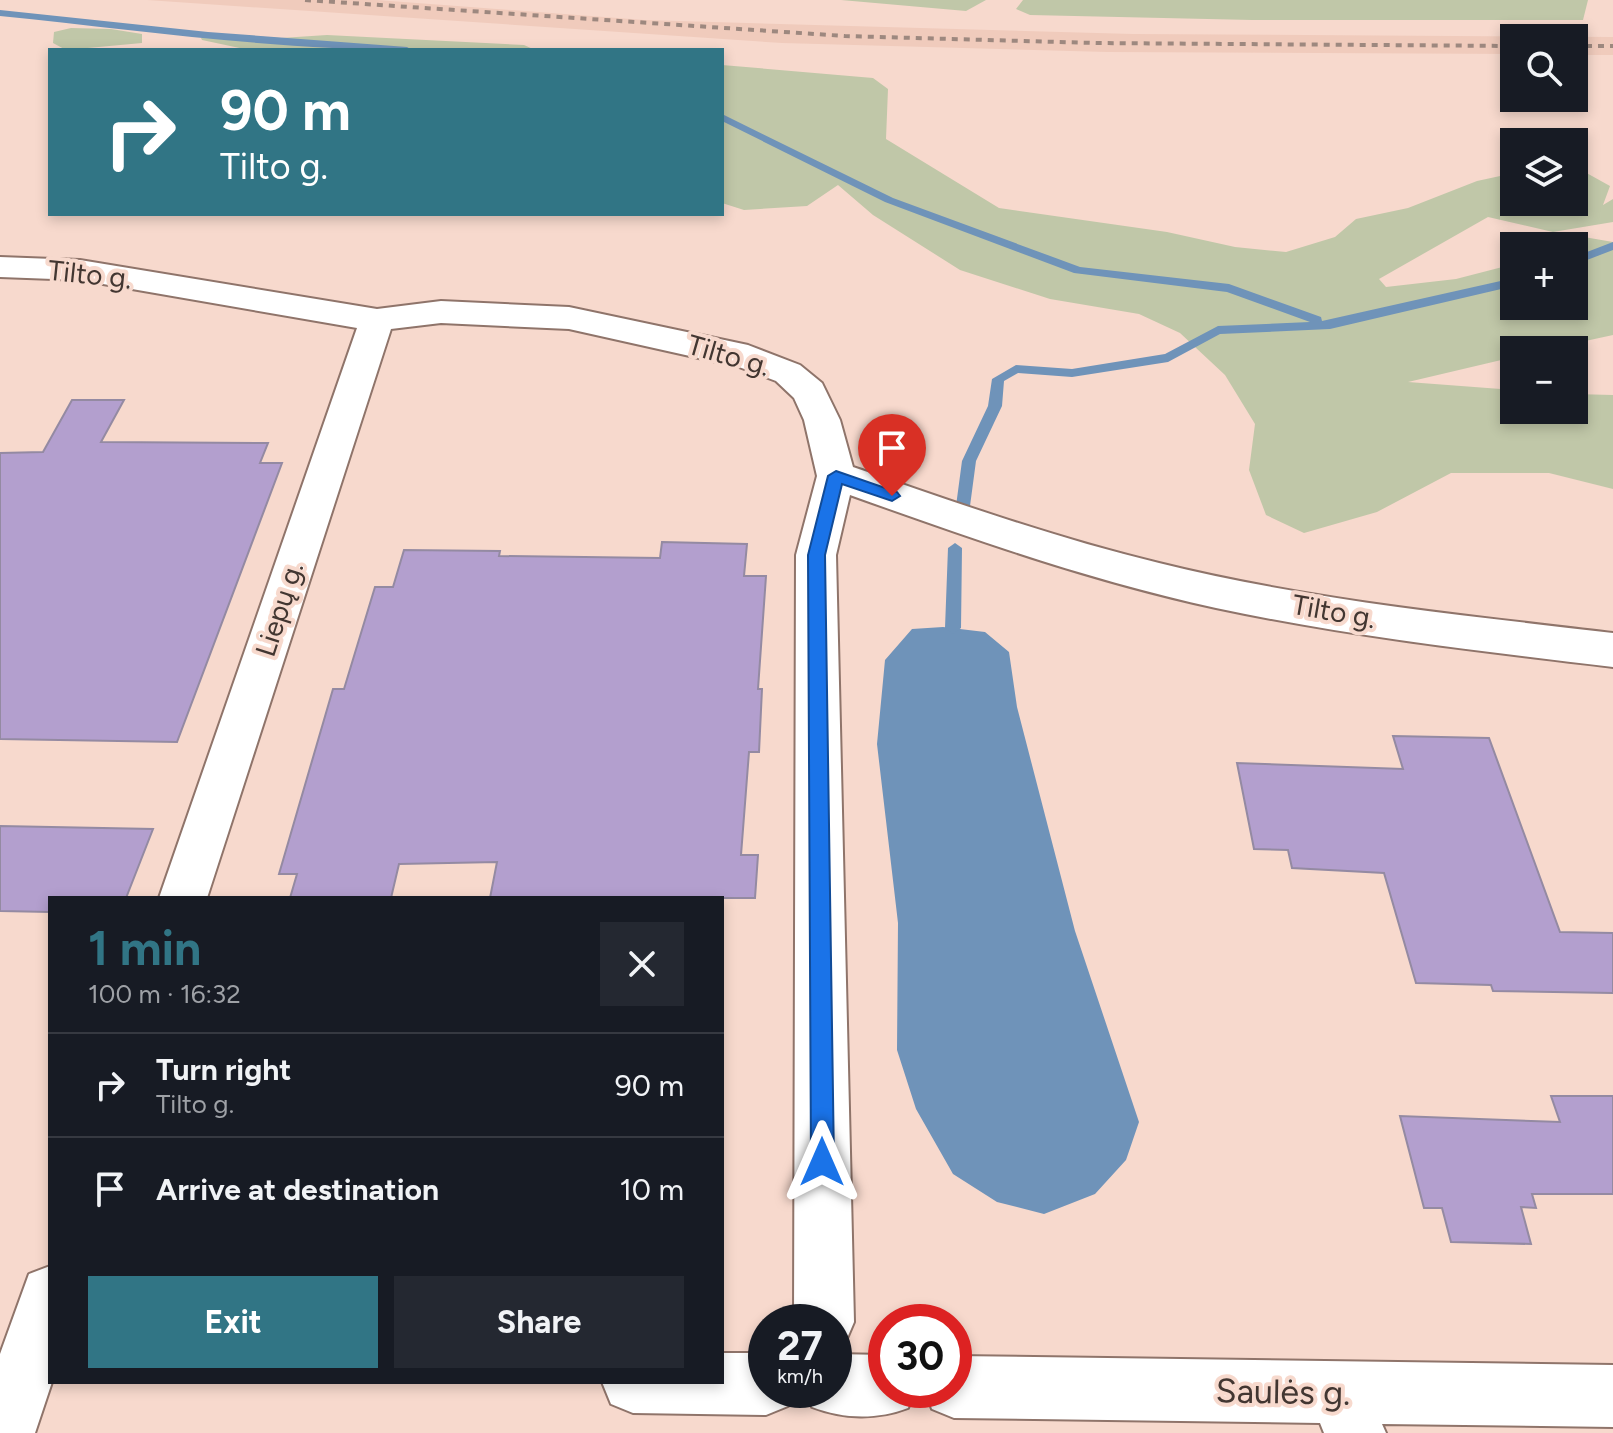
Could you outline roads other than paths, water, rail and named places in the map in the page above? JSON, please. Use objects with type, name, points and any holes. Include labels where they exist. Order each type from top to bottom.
[{"type":"street","name":"Tilto g.","points":[[0,267],[80,270],[377,320],[441,312],[569,318],[748,357],[788,373],[809,392],[822,420],[836,476],[1032,544],[1161,579],[1351,616],[1613,650]]},
{"type":"street","name":"Liepų g.","points":[[184,896],[377,320]]},
{"type":"street","points":[[824,1304],[816,555],[836,476]]},
{"type":"street","points":[[4,1433],[48,1301]]},
{"type":"street","points":[[724,1383],[748,1384]]},
{"type":"street","name":"Saulės g.","points":[[972,1388],[1347,1413],[1613,1396]]},
{"type":"water","points":[[943,627],[985,632],[1009,652],[1017,707],[1075,931],[1139,1122],[1126,1160],[1095,1194],[1044,1214],[997,1202],[953,1174],[916,1109],[897,1050],[898,923],[877,744],[885,660],[912,629]]},
{"type":"waterway","points":[[0,13],[208,35],[380,48]]},
{"type":"waterway","points":[[724,118],[889,200],[1078,270],[1229,288],[1317,320]]},
{"type":"waterway","points":[[1588,256],[1613,246]]},
{"type":"waterway","points":[[963,506],[969,461],[995,406],[998,379],[1016,369],[1072,373],[1168,358],[1218,330],[1330,325],[1500,285]]},
{"type":"waterway","points":[[953,628],[955,548]]},
{"type":"railway","points":[[305,0],[845,36],[1096,43],[1500,46]]},
{"type":"railway","points":[[1588,46],[1613,46]]}]
